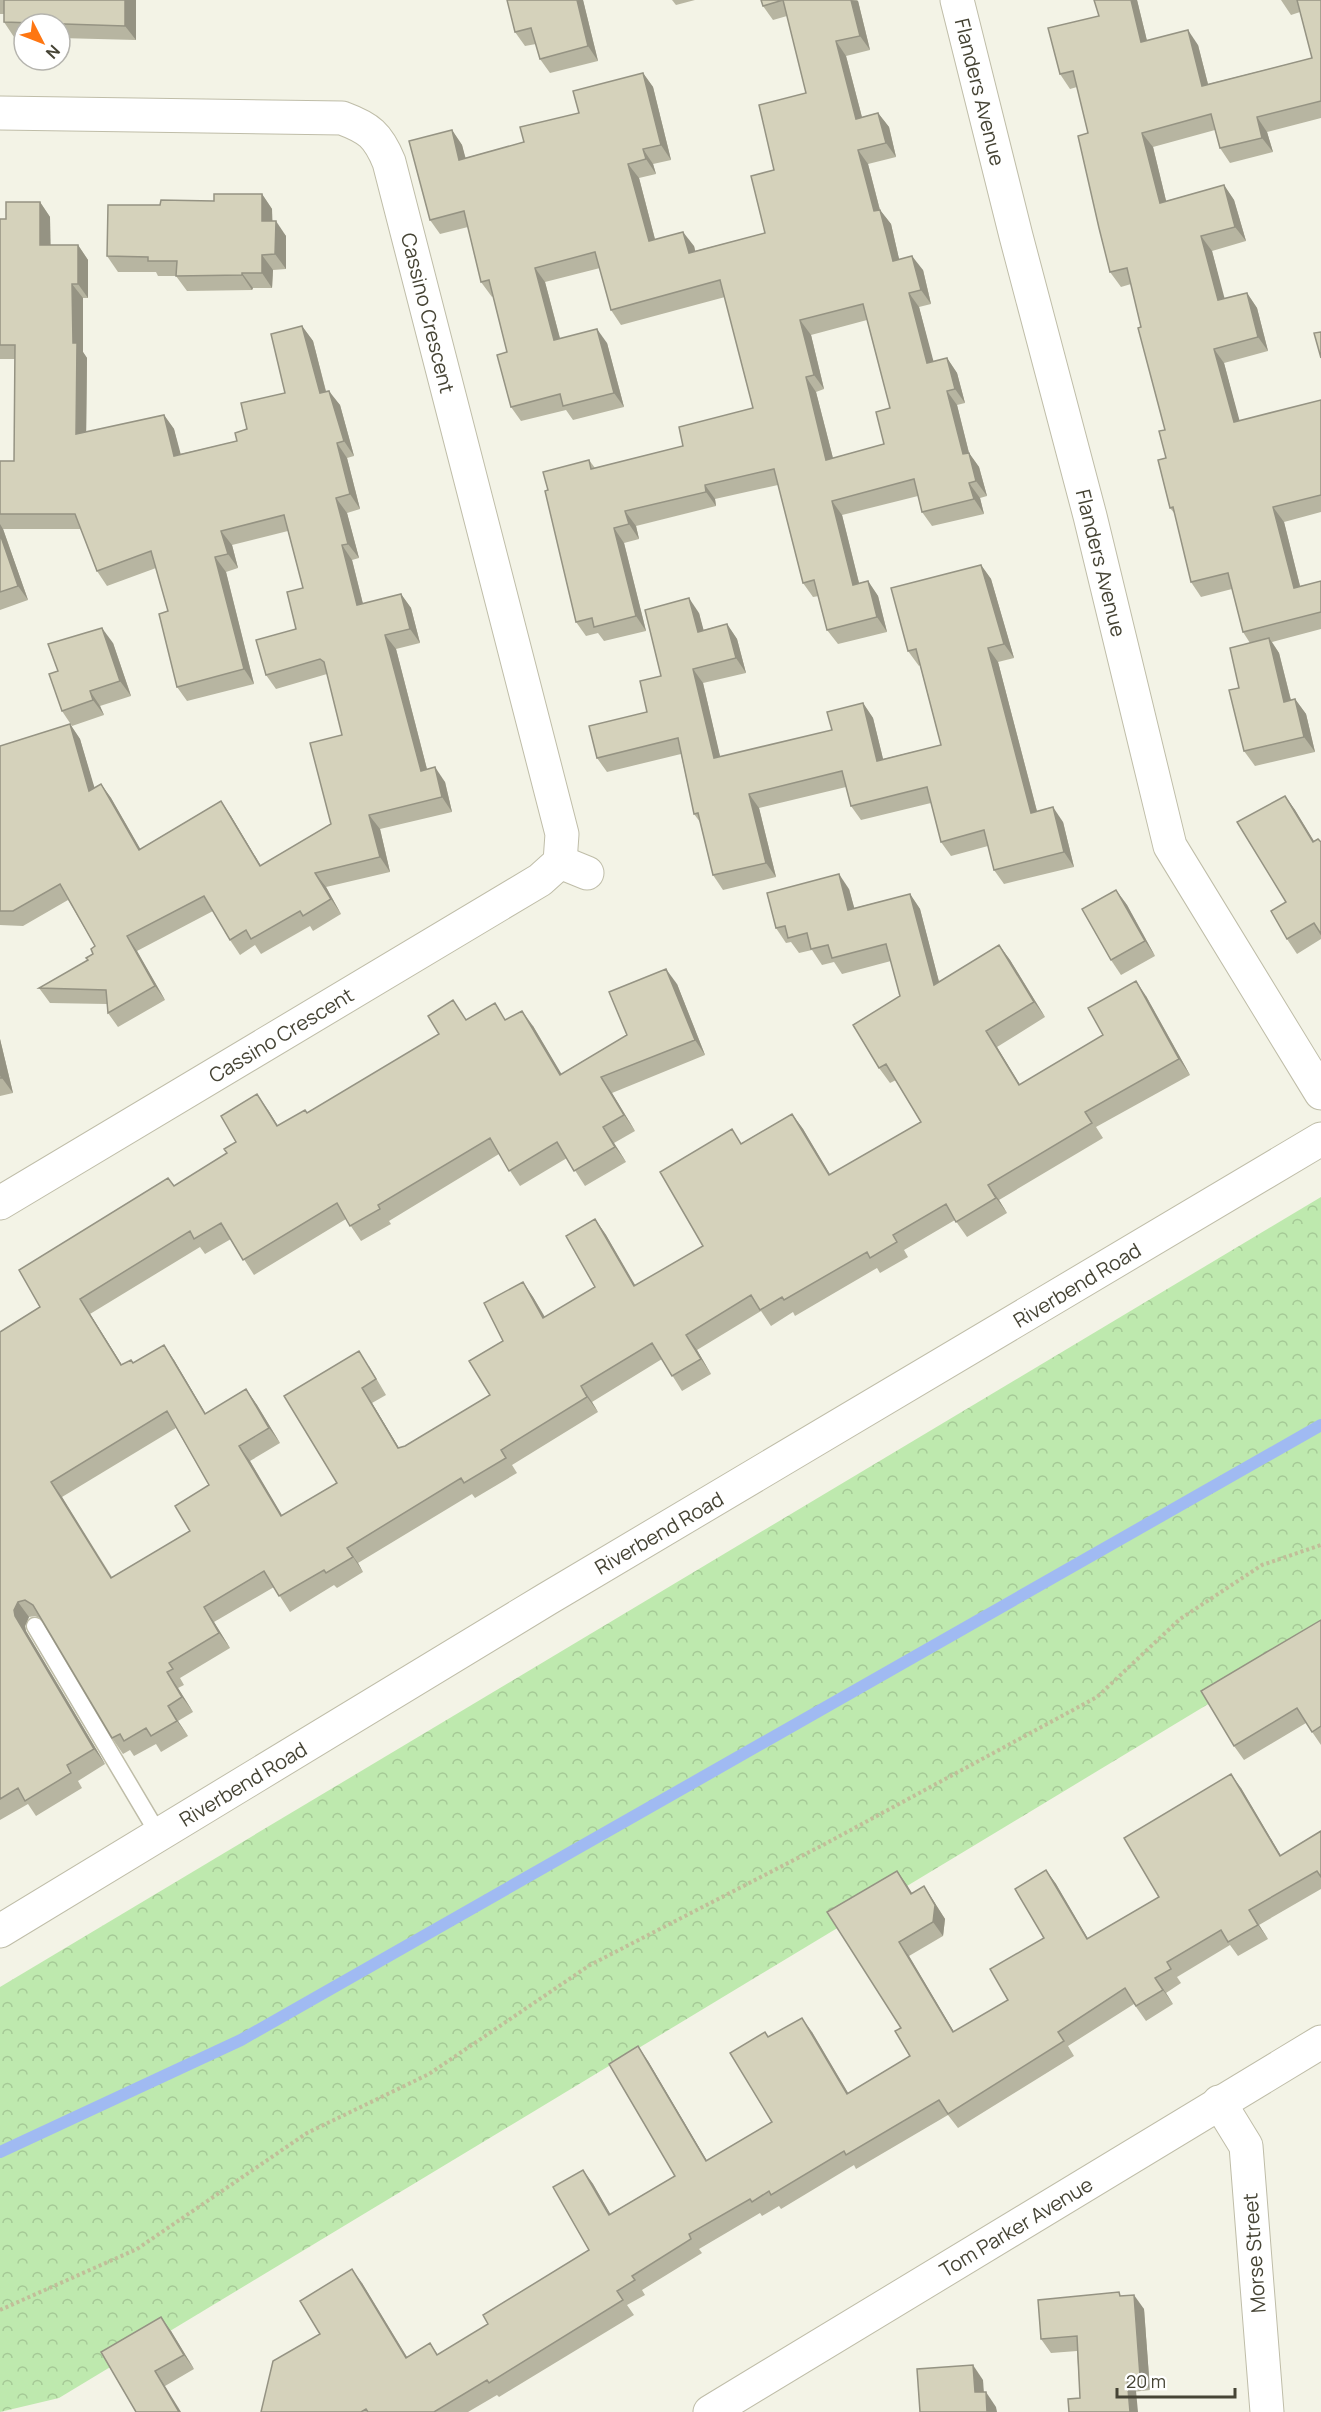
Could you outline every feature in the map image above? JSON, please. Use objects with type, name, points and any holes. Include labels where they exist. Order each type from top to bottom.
[{"type":"street","name":"Flanders Avenue","points":[[957,0],[1170,846],[1321,1093]]},
{"type":"street","name":"Cassino Crescent","points":[[0,113],[342,118],[363,126],[380,141],[389,162],[562,834],[574,868],[540,880],[0,1203]]},
{"type":"street","name":"Riverbend Road","points":[[0,1931],[547,1599],[1321,1139]]},
{"type":"street","name":"Tom Parker Avenue","points":[[710,2412],[1321,2042]]},
{"type":"street","name":"Morse Street","points":[[1219,2103],[1246,2146],[1267,2412]]},
{"type":"lane","points":[[35,1626],[159,1835]]},
{"type":"path","points":[[0,2310],[137,2249],[307,2133],[429,2074],[590,1965],[822,1845],[1097,1697],[1180,1619],[1262,1565],[1321,1545]]},
{"type":"green space","points":[[1321,1197],[1321,1636],[59,2398],[0,2412],[0,1987]]},
{"type":"building","points":[[4,0],[125,0],[125,26],[72,24],[72,12],[12,12],[12,22],[4,22]]},
{"type":"building","points":[[507,0],[577,0],[588,46],[540,59],[531,28],[515,32]]},
{"type":"building","points":[[761,0],[783,0],[763,6]]},
{"type":"building","points":[[783,0],[851,0],[860,36],[836,41],[856,119],[878,113],[886,143],[858,150],[874,211],[880,210],[893,261],[912,256],[921,290],[909,293],[927,363],[947,358],[955,389],[947,391],[963,454],[969,453],[976,481],[969,483],[974,499],[922,512],[914,479],[832,501],[853,585],[868,581],[877,617],[827,630],[814,580],[803,583],[774,469],[705,485],[706,492],[625,511],[629,524],[614,528],[636,616],[594,627],[592,618],[576,622],[545,491],[548,490],[543,472],[589,460],[591,469],[683,446],[679,427],[753,408],[720,280],[611,310],[595,252],[535,268],[554,340],[597,329],[614,393],[563,406],[560,394],[511,407],[497,355],[507,352],[489,280],[481,282],[464,211],[430,220],[409,141],[452,130],[459,160],[524,142],[520,127],[579,113],[573,91],[643,73],[661,145],[643,149],[646,159],[628,164],[649,241],[683,232],[689,253],[765,233],[751,176],[774,170],[759,105],[806,93]],"holes":[[[863,304],[890,408],[876,412],[884,444],[826,460],[806,377],[814,375],[800,320]]]},
{"type":"building","points":[[1094,0],[1131,0],[1141,42],[1188,30],[1202,86],[1312,58],[1297,0],[1321,0],[1321,101],[1257,117],[1262,138],[1220,148],[1211,114],[1142,133],[1160,203],[1224,185],[1235,227],[1201,236],[1218,300],[1247,293],[1258,337],[1214,349],[1234,422],[1321,400],[1321,495],[1273,507],[1294,588],[1321,581],[1321,612],[1243,632],[1228,573],[1191,582],[1173,507],[1170,508],[1158,460],[1166,458],[1159,431],[1165,430],[1138,328],[1141,327],[1127,268],[1110,272],[1078,136],[1088,133],[1073,71],[1060,74],[1048,28],[1099,16]]},
{"type":"building","points":[[214,194],[262,194],[262,221],[276,221],[275,254],[262,255],[262,273],[176,276],[177,261],[148,261],[148,257],[107,256],[108,205],[160,205],[161,200],[214,201]]},
{"type":"building","points":[[6,202],[40,202],[40,245],[78,245],[78,284],[72,284],[73,343],[77,343],[76,434],[164,415],[174,456],[237,441],[235,433],[247,429],[241,403],[285,393],[271,334],[302,326],[320,393],[329,391],[344,441],[337,443],[350,494],[336,498],[348,544],[342,545],[357,605],[401,594],[410,629],[385,635],[421,771],[435,767],[442,797],[369,815],[380,857],[315,873],[331,899],[303,916],[300,911],[251,939],[246,930],[230,940],[204,896],[127,936],[155,986],[108,1013],[106,990],[39,988],[88,960],[86,958],[93,954],[91,949],[95,946],[60,884],[13,911],[0,911],[0,746],[70,724],[89,791],[101,784],[139,850],[221,801],[260,866],[331,824],[310,743],[342,735],[324,662],[320,659],[266,675],[256,640],[296,629],[287,592],[303,588],[284,515],[221,531],[228,554],[215,557],[244,669],[177,687],[159,614],[168,611],[151,551],[97,571],[75,514],[0,514],[0,461],[14,461],[15,345],[0,345],[0,219],[6,219]]},
{"type":"building","points":[[1321,332],[1321,358],[1314,333]]},
{"type":"building","points":[[0,534],[18,586],[0,592]]},
{"type":"building","points":[[981,565],[1004,644],[988,648],[1031,813],[1053,807],[1064,852],[994,870],[984,830],[941,842],[927,787],[851,806],[842,771],[749,794],[766,863],[713,875],[698,813],[694,814],[678,738],[597,758],[589,726],[647,712],[640,681],[661,676],[645,610],[689,598],[698,632],[727,624],[736,658],[693,669],[714,758],[832,730],[827,712],[863,703],[877,761],[941,745],[916,649],[908,651],[891,588]]},
{"type":"building","points":[[102,628],[120,681],[90,691],[93,700],[62,711],[49,674],[58,671],[48,644]]},
{"type":"building","points":[[1269,638],[1284,702],[1295,699],[1304,737],[1244,751],[1229,690],[1239,688],[1230,648]]},
{"type":"building","points":[[1285,796],[1313,842],[1318,839],[1321,842],[1321,934],[1314,923],[1287,939],[1271,911],[1286,902],[1237,822]]},
{"type":"building","points":[[839,874],[848,910],[910,894],[934,985],[999,945],[1034,1002],[986,1031],[1019,1085],[1103,1035],[1088,1008],[1136,981],[1179,1059],[1085,1112],[1092,1123],[988,1185],[996,1198],[956,1222],[946,1204],[893,1235],[897,1242],[870,1258],[867,1252],[784,1300],[782,1297],[760,1310],[751,1295],[686,1335],[701,1359],[672,1376],[652,1343],[581,1386],[587,1397],[501,1450],[506,1458],[464,1483],[461,1478],[347,1548],[353,1557],[326,1573],[324,1570],[279,1596],[264,1571],[204,1607],[219,1633],[169,1663],[173,1669],[167,1672],[182,1697],[168,1706],[177,1721],[151,1736],[146,1728],[124,1741],[120,1734],[112,1738],[33,1605],[25,1600],[18,1602],[14,1610],[15,1616],[94,1749],[67,1765],[71,1773],[25,1801],[18,1788],[0,1799],[0,1332],[40,1307],[19,1270],[168,1178],[174,1186],[227,1153],[224,1149],[236,1142],[221,1116],[257,1094],[277,1126],[305,1110],[307,1113],[439,1034],[428,1016],[453,1000],[466,1020],[495,1003],[505,1020],[522,1011],[560,1075],[627,1035],[609,992],[666,969],[695,1040],[601,1077],[624,1115],[603,1127],[615,1147],[574,1171],[557,1142],[509,1171],[490,1138],[378,1205],[380,1209],[350,1226],[337,1203],[243,1260],[221,1223],[194,1239],[190,1231],[80,1299],[121,1365],[131,1360],[133,1363],[164,1345],[205,1414],[246,1389],[269,1428],[239,1446],[281,1516],[337,1483],[284,1396],[359,1351],[376,1379],[362,1388],[398,1448],[405,1446],[490,1395],[469,1361],[503,1341],[484,1303],[523,1282],[543,1318],[595,1287],[566,1236],[595,1219],[634,1286],[703,1246],[660,1172],[732,1129],[741,1144],[792,1114],[829,1175],[921,1122],[886,1064],[879,1068],[853,1025],[900,996],[886,944],[832,958],[828,945],[811,949],[807,933],[788,938],[785,926],[776,928],[767,893]],"holes":[[[167,1411],[209,1485],[175,1506],[190,1531],[111,1578],[51,1482]]]},
{"type":"building","points":[[1116,890],[1145,941],[1111,960],[1082,909]]},
{"type":"building","points":[[1321,1620],[1321,1726],[1312,1732],[1297,1708],[1234,1746],[1201,1691]]},
{"type":"building","points":[[1231,1774],[1280,1856],[1321,1831],[1321,1877],[1317,1871],[1249,1910],[1258,1925],[1228,1942],[1221,1930],[1167,1962],[1171,1969],[1155,1978],[1163,1990],[1136,2006],[1125,1988],[1058,2032],[1064,2041],[948,2114],[939,2100],[846,2155],[844,2151],[771,2195],[769,2191],[752,2202],[750,2199],[689,2234],[691,2239],[632,2276],[635,2280],[617,2291],[623,2300],[489,2383],[487,2380],[434,2412],[368,2412],[366,2409],[361,2412],[261,2412],[273,2361],[320,2334],[300,2301],[352,2269],[406,2358],[430,2343],[437,2355],[488,2324],[483,2315],[589,2250],[553,2187],[583,2170],[609,2215],[675,2176],[609,2064],[638,2046],[706,2161],[772,2122],[730,2053],[765,2032],[768,2037],[802,2018],[847,2094],[910,2056],[895,2031],[901,2028],[827,1912],[897,1871],[911,1894],[924,1886],[935,1905],[933,1922],[899,1942],[953,2032],[1008,2000],[990,1969],[1044,1938],[1015,1889],[1046,1870],[1087,1939],[1159,1897],[1124,1838]]},
{"type":"building","points":[[1119,2292],[1120,2296],[1134,2295],[1140,2376],[1127,2377],[1130,2412],[1069,2412],[1068,2399],[1080,2398],[1077,2336],[1041,2339],[1038,2300]]},
{"type":"building","points":[[161,2317],[184,2355],[155,2371],[179,2412],[136,2412],[101,2352]]},
{"type":"building","points":[[973,2365],[975,2392],[986,2392],[987,2412],[920,2412],[917,2369]]},
{"type":"waterway","points":[[0,2152],[241,2040],[1321,1425]]}]
